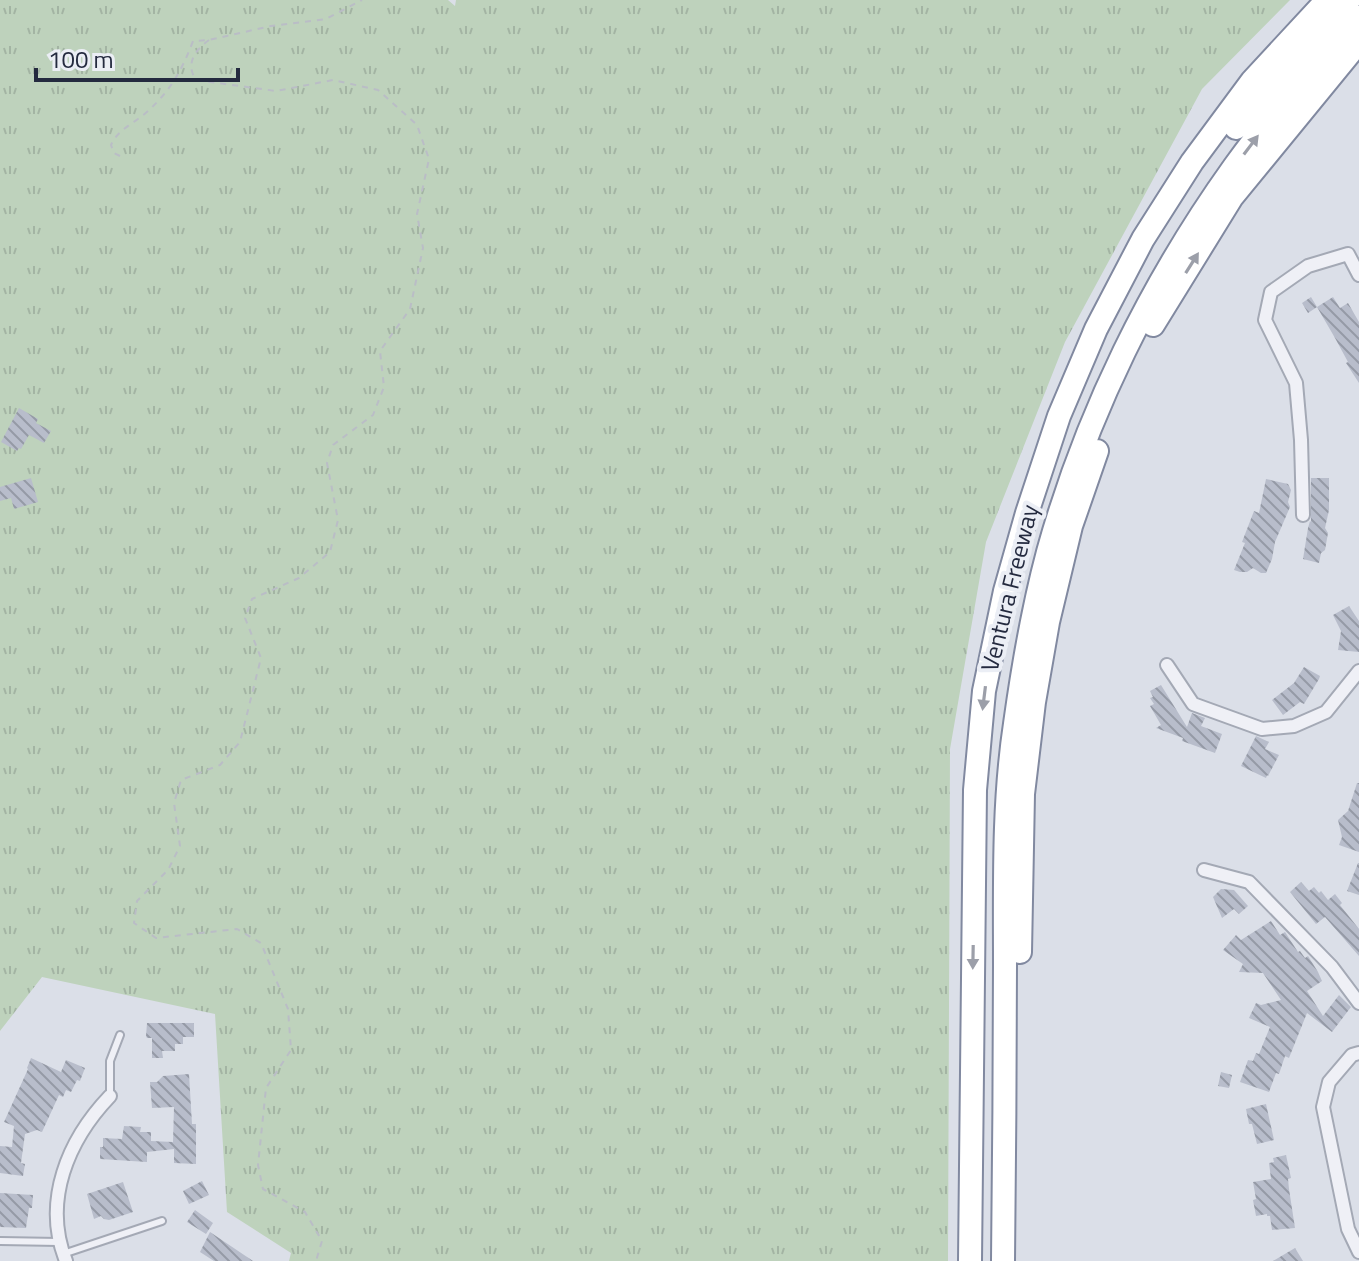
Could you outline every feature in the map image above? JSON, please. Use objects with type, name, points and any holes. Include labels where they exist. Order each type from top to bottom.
[{"type":"highway","name":"Ventura Freeway","points":[[970,1261],[975,790],[984,691],[1005,591],[1027,513],[1059,416],[1096,329],[1143,239],[1192,162],[1252,81],[1327,0]]},
{"type":"highway","points":[[1027,513],[1042,499],[1078,402],[1119,313],[1183,203],[1240,122],[1349,0]]},
{"type":"highway","points":[[1003,1261],[1005,917],[1010,778],[1014,726],[1048,553],[1072,476],[1102,401],[1169,266],[1268,122],[1359,17]]},
{"type":"highway","name":"Ventura Freeway","points":[[1014,1261],[1023,794],[1048,622],[1071,526],[1104,431],[1148,333],[1232,197],[1359,42]]},
{"type":"highway","points":[[971,1208],[982,1261]]},
{"type":"street","points":[[1303,515],[1296,383],[1265,320],[1271,292],[1308,266],[1348,254],[1359,275]]},
{"type":"street","points":[[1167,665],[1193,704],[1262,729],[1294,726],[1326,712],[1359,671]]},
{"type":"street","points":[[1204,870],[1249,882],[1332,967],[1359,1003]]},
{"type":"street","points":[[1359,1053],[1352,1055],[1329,1082],[1323,1107],[1348,1229],[1359,1252]]},
{"type":"street","points":[[63,1252],[56,1219],[58,1195],[70,1151],[94,1113],[110,1096]]},
{"type":"lane","points":[[110,1096],[110,1061],[120,1035]]},
{"type":"lane","points":[[0,1241],[63,1252],[162,1221]]},
{"type":"path","points":[[120,156],[114,153],[111,145],[115,135],[148,111],[177,79],[193,41],[326,19],[362,0]]},
{"type":"path","points":[[209,40],[199,47],[190,64],[196,80],[276,91],[333,80],[378,90],[417,125],[429,159],[417,214],[423,248],[410,309],[380,351],[384,387],[373,415],[333,445],[327,463],[338,520],[330,552],[299,578],[252,599],[245,618],[261,658],[240,742],[220,765],[181,780],[174,803],[180,846],[168,870],[137,901],[134,923],[156,938],[237,929],[261,943],[288,1009],[291,1050],[266,1088],[258,1165],[263,1189],[305,1212],[322,1241],[316,1261]]},
{"type":"green space","points":[[0,0],[448,0],[455,6],[456,0],[1290,0],[1202,89],[1065,342],[986,542],[950,749],[948,1261],[289,1261],[291,1253],[227,1212],[215,1014],[42,977],[0,1031]]},
{"type":"building","points":[[1311,297],[1317,307],[1308,313],[1302,303]]},
{"type":"building","points":[[1333,297],[1340,308],[1348,303],[1359,322],[1359,383],[1346,363],[1317,307]]},
{"type":"building","points":[[19,408],[51,431],[44,443],[29,435],[17,451],[1,442]]},
{"type":"building","points":[[31,478],[38,502],[14,509],[11,498],[0,501],[0,487]]},
{"type":"building","points":[[1311,478],[1329,478],[1329,510],[1325,528],[1328,533],[1319,563],[1303,559],[1311,522]]},
{"type":"building","points":[[1266,479],[1288,484],[1291,490],[1290,507],[1266,573],[1253,568],[1240,572],[1234,570],[1254,511],[1259,513]]},
{"type":"building","points":[[1349,606],[1359,621],[1359,652],[1338,650],[1341,631],[1333,615]]},
{"type":"building","points":[[1304,667],[1320,676],[1319,679],[1304,704],[1300,702],[1283,715],[1272,700],[1294,683]]},
{"type":"building","points":[[1161,685],[1187,727],[1192,713],[1205,718],[1201,726],[1222,734],[1215,753],[1156,728],[1161,725],[1150,706],[1154,704],[1150,691]]},
{"type":"building","points":[[1256,736],[1269,742],[1265,749],[1279,755],[1266,778],[1241,766]]},
{"type":"building","points":[[1357,783],[1359,852],[1339,845],[1342,837],[1338,820],[1348,811]]},
{"type":"building","points":[[1359,863],[1359,895],[1347,891]]},
{"type":"building","points":[[1301,882],[1309,891],[1314,887],[1319,893],[1321,891],[1328,900],[1335,894],[1359,929],[1359,956],[1325,917],[1316,924],[1290,892]]},
{"type":"building","points":[[1221,889],[1234,890],[1248,906],[1239,914],[1234,909],[1222,918],[1213,897]]},
{"type":"building","points":[[1271,921],[1280,935],[1285,932],[1298,952],[1305,958],[1308,956],[1318,972],[1322,981],[1307,991],[1323,1016],[1339,995],[1351,1007],[1332,1032],[1307,1013],[1289,1058],[1285,1056],[1269,1092],[1240,1082],[1248,1060],[1253,1061],[1256,1053],[1259,1054],[1270,1027],[1249,1018],[1256,1003],[1261,1005],[1281,1000],[1263,973],[1239,972],[1243,964],[1223,950],[1236,935],[1241,940]]},
{"type":"building","points":[[147,1023],[194,1023],[194,1037],[183,1037],[183,1044],[175,1044],[175,1051],[162,1051],[163,1058],[152,1058],[152,1038],[146,1036]]},
{"type":"building","points":[[31,1058],[61,1072],[66,1060],[85,1068],[71,1092],[66,1090],[63,1097],[59,1095],[42,1132],[37,1130],[25,1134],[21,1163],[25,1164],[23,1176],[0,1173],[0,1146],[12,1147],[14,1126],[4,1122]]},
{"type":"building","points":[[1221,1072],[1232,1075],[1229,1088],[1218,1086]]},
{"type":"building","points":[[189,1074],[192,1124],[196,1124],[196,1164],[174,1163],[174,1149],[147,1152],[147,1162],[100,1159],[103,1138],[122,1139],[124,1126],[141,1127],[140,1132],[151,1132],[151,1141],[173,1142],[174,1107],[152,1108],[150,1082],[157,1082],[163,1076]]},
{"type":"building","points":[[1266,1104],[1274,1140],[1257,1144],[1246,1109]]},
{"type":"building","points":[[1286,1155],[1295,1228],[1272,1230],[1270,1216],[1256,1216],[1253,1182],[1271,1179],[1269,1163],[1274,1162],[1273,1158]]},
{"type":"building","points":[[202,1181],[209,1195],[189,1204],[183,1191]]},
{"type":"building","points":[[123,1182],[133,1212],[109,1220],[101,1216],[94,1219],[87,1194]]},
{"type":"building","points":[[0,1193],[33,1195],[26,1228],[0,1227]]},
{"type":"building","points":[[195,1210],[213,1223],[206,1234],[187,1222]]},
{"type":"building","points":[[210,1232],[253,1261],[214,1261],[200,1252]]},
{"type":"building","points":[[1295,1248],[1303,1261],[1273,1261]]}]
